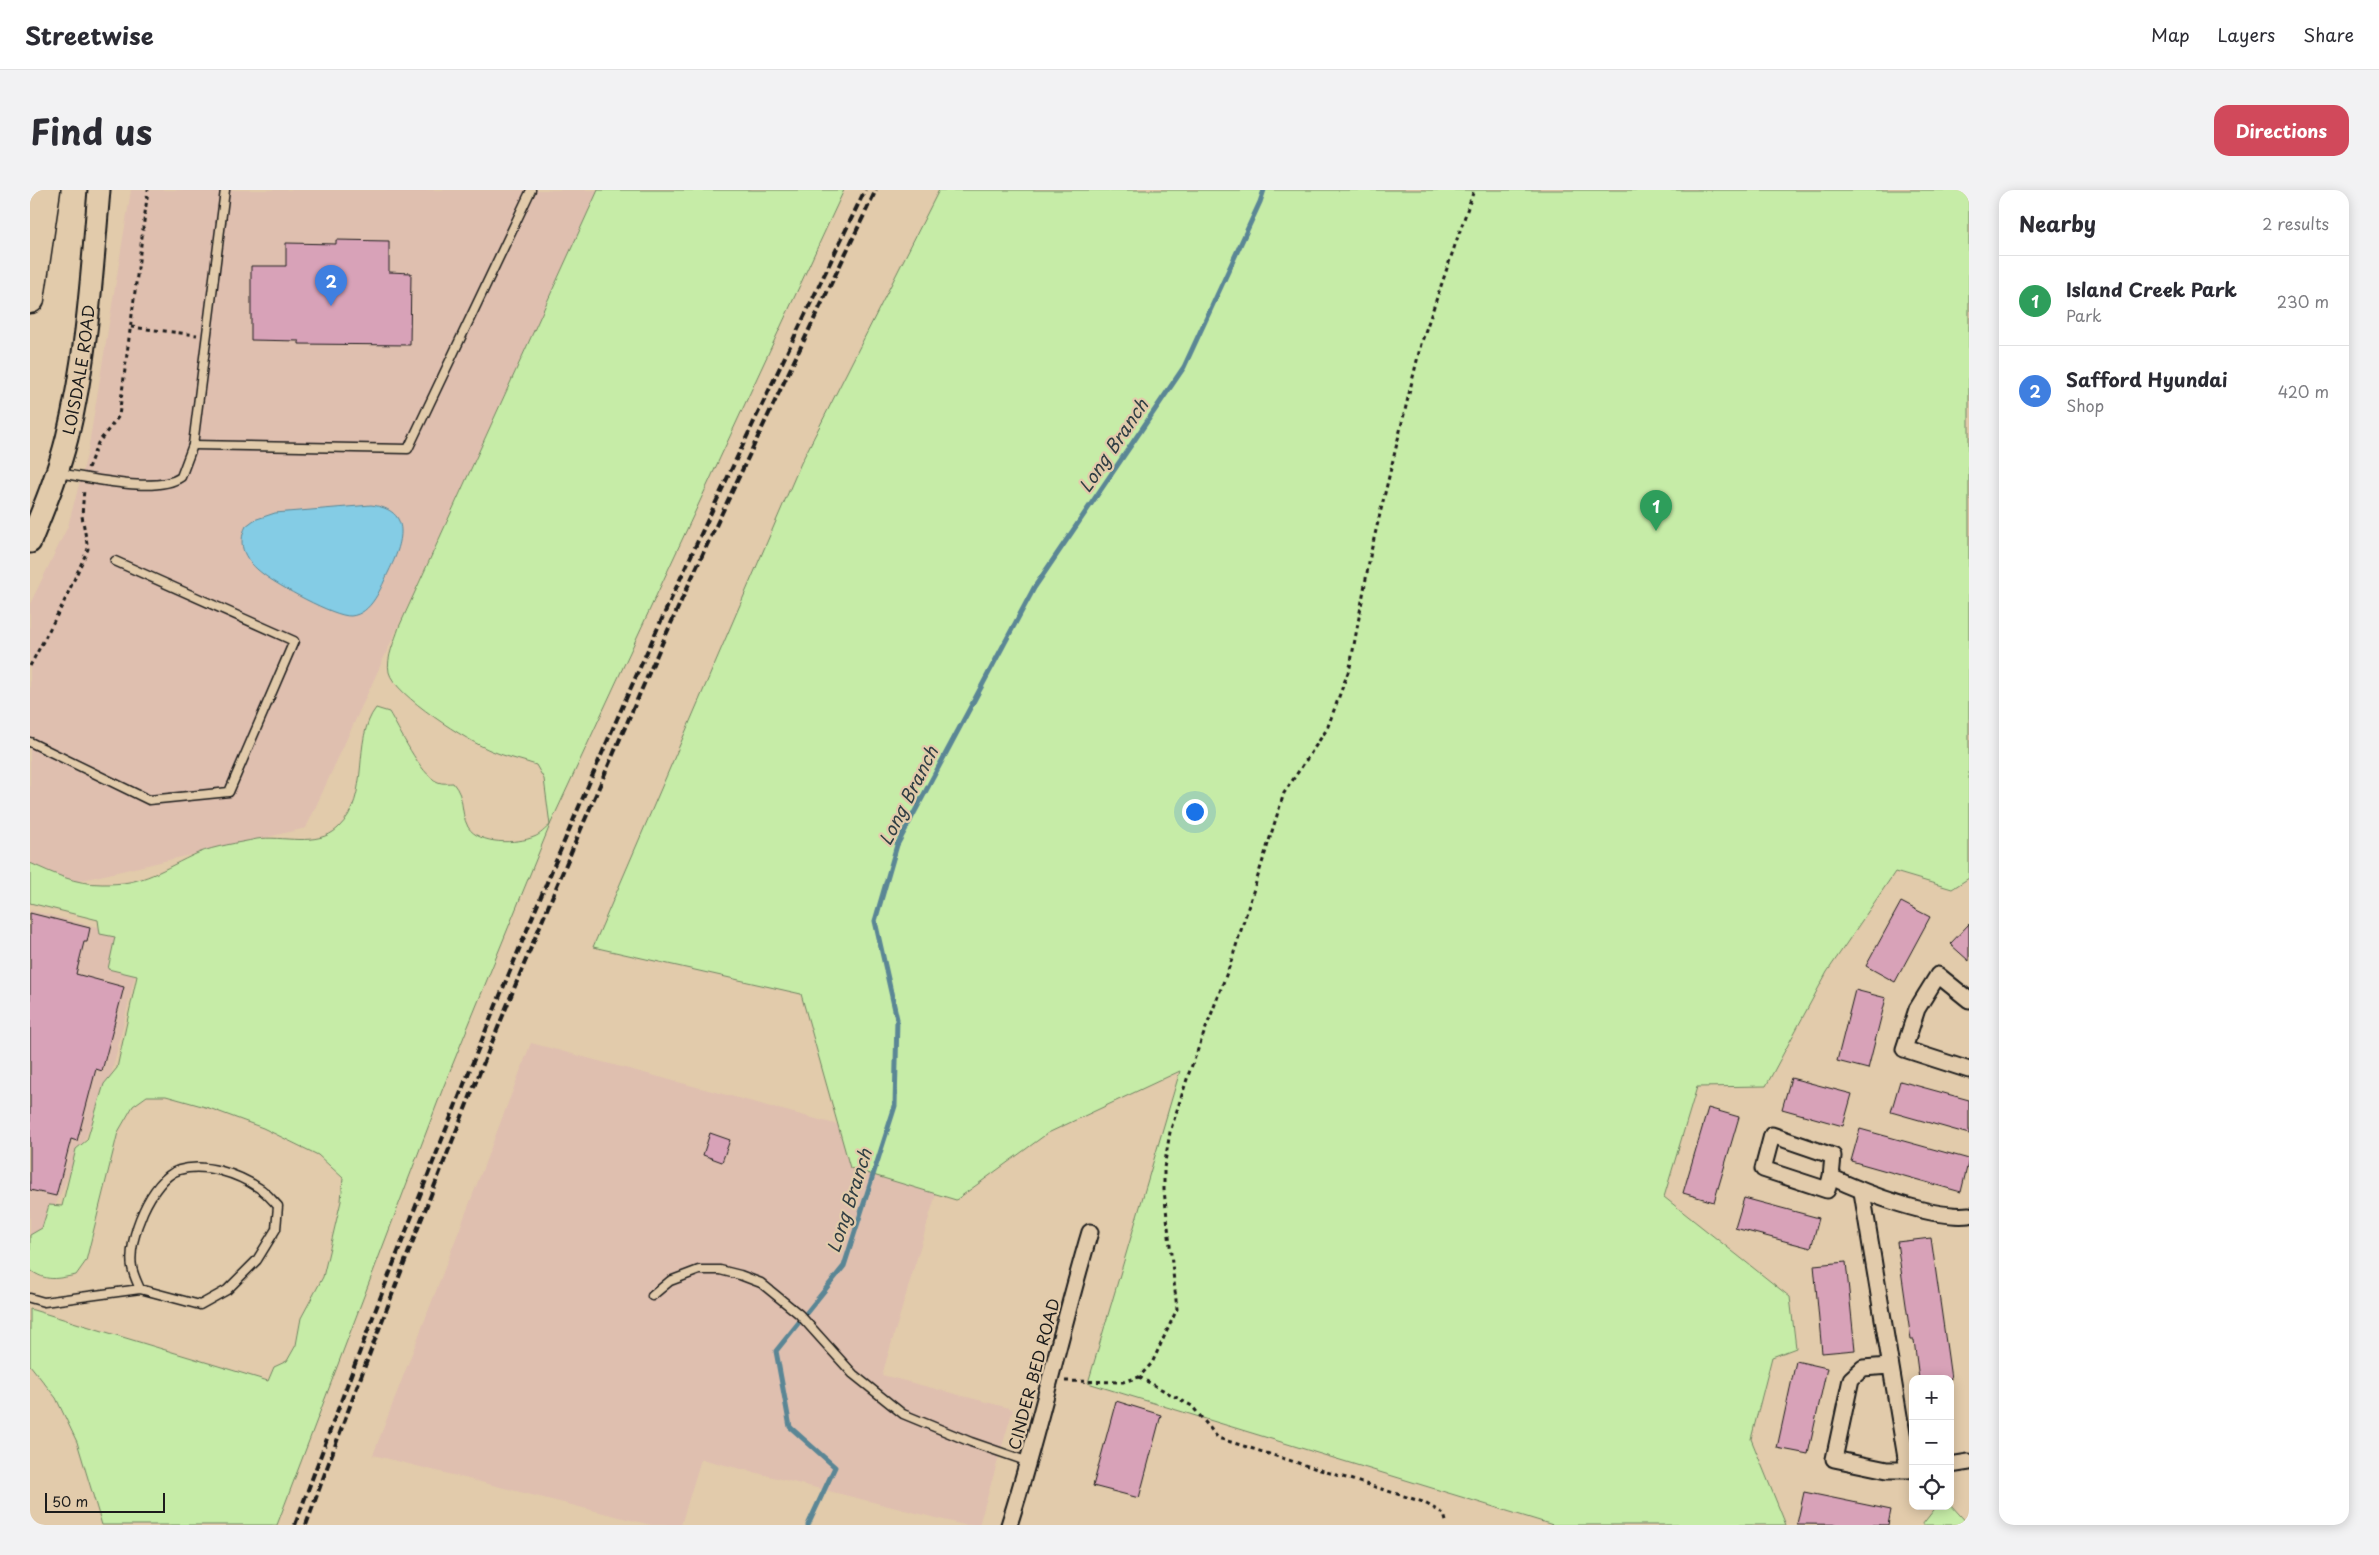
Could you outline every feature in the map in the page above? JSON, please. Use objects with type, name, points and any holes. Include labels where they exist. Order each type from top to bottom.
[{"type":"highway","points":[[30,299],[46,190]]},
{"type":"main road","name":"LOISDALE ROAD","points":[[30,542],[57,473],[76,395],[90,292],[100,190]]},
{"type":"street","points":[[1969,1000],[1938,975],[1917,1009],[1904,1049],[1969,1070]]},
{"type":"street","points":[[1772,1135],[1833,1156],[1831,1177],[1827,1190],[1763,1169],[1772,1135]]},
{"type":"street","points":[[1831,1177],[1862,1192],[1945,1216],[1969,1216]]},
{"type":"street","points":[[1862,1192],[1889,1366],[1909,1465]]},
{"type":"street","name":"CINDER BED ROAD","points":[[1009,1525],[1029,1462],[1048,1383],[1090,1232]]},
{"type":"street","points":[[1889,1366],[1863,1368],[1851,1379],[1834,1459],[1887,1470],[1909,1470]]},
{"type":"street","points":[[1954,1464],[1969,1462]]},
{"type":"lane","points":[[57,473],[139,485],[167,484],[181,477],[193,445],[225,190]]},
{"type":"lane","points":[[193,445],[408,449],[531,190]]},
{"type":"lane","points":[[30,742],[149,800],[229,792],[294,641],[115,561]]},
{"type":"lane","points":[[30,1298],[44,1302],[140,1289],[200,1305],[228,1290],[257,1260],[276,1229],[278,1206],[260,1188],[232,1174],[204,1168],[178,1170],[153,1190],[140,1217],[132,1266],[140,1289]]},
{"type":"lane","points":[[652,1296],[670,1281],[699,1270],[720,1270],[761,1283],[799,1314],[853,1374],[903,1414],[971,1442],[1029,1462]]},
{"type":"path","points":[[30,666],[72,587],[88,549],[82,516],[86,477],[89,461],[98,443],[119,416],[148,190]]},
{"type":"path","points":[[1048,1383],[1081,1380],[1123,1382],[1139,1377],[1152,1363],[1177,1309],[1164,1190],[1164,1168],[1170,1132],[1189,1073],[1231,962],[1284,793],[1327,729],[1350,667],[1371,551],[1421,344],[1474,190]]},
{"type":"path","points":[[131,327],[207,336]]},
{"type":"path","points":[[1139,1377],[1192,1406],[1218,1438],[1423,1502],[1444,1514],[1447,1525]]},
{"type":"shaded area","points":[[131,190],[598,190],[306,828],[74,882],[30,863],[30,604],[68,526],[88,451]]},
{"type":"shaded area","points":[[30,910],[144,939],[109,1084],[30,1263]]},
{"type":"shaded area","points":[[531,1043],[948,1154],[882,1375],[1013,1409],[979,1525],[964,1525],[701,1459],[681,1525],[651,1525],[373,1455]]},
{"type":"green space","points":[[598,190],[844,190],[550,825],[544,779],[536,765],[481,746],[434,717],[404,693],[394,682],[388,666],[391,649],[399,627]]},
{"type":"green space","points":[[939,190],[1969,190],[1969,878],[1952,889],[1895,872],[1827,972],[1766,1086],[1697,1087],[1664,1197],[1790,1297],[1796,1348],[1772,1357],[1751,1439],[1786,1525],[1553,1525],[1088,1383],[1180,1071],[1048,1133],[956,1200],[850,1168],[801,994],[593,947],[801,463]]},
{"type":"green space","points":[[376,708],[389,712],[417,761],[431,778],[440,783],[453,783],[460,794],[465,821],[473,833],[489,840],[509,842],[536,836],[550,825],[443,1088],[277,1525],[102,1525],[77,1442],[56,1398],[30,1365],[30,1309],[268,1381],[274,1367],[287,1361],[296,1345],[301,1318],[323,1277],[341,1201],[343,1178],[318,1155],[263,1128],[209,1108],[166,1096],[147,1096],[133,1106],[118,1132],[86,1261],[76,1275],[63,1278],[47,1278],[30,1270],[30,1235],[42,1228],[49,1205],[62,1206],[76,1149],[87,1140],[104,1084],[117,1068],[137,976],[108,969],[115,937],[100,934],[98,920],[30,903],[30,863],[82,882],[117,884],[142,879],[198,853],[219,847],[257,839],[310,839],[330,834],[338,828],[348,815],[355,800],[364,736]]},
{"type":"green space","points":[[1954,1508],[1969,1525],[1922,1525],[1934,1510],[1954,1510]]},
{"type":"water","points":[[371,505],[385,508],[394,514],[399,521],[401,530],[400,540],[394,561],[379,592],[370,605],[358,614],[351,616],[343,615],[319,606],[263,574],[244,553],[243,533],[246,526],[254,520],[275,513]]},
{"type":"building","points":[[336,240],[389,241],[389,272],[411,273],[410,345],[299,344],[299,341],[251,340],[251,266],[286,266],[286,243],[336,244]]},
{"type":"building","points":[[1901,902],[1930,917],[1895,982],[1866,966]]},
{"type":"building","points":[[30,913],[90,928],[87,942],[84,942],[76,974],[124,987],[102,1071],[96,1069],[77,1141],[71,1139],[56,1196],[30,1190]]},
{"type":"building","points":[[1969,924],[1969,961],[1950,944]]},
{"type":"building","points":[[1855,990],[1886,998],[1868,1069],[1837,1061]]},
{"type":"building","points":[[1791,1078],[1852,1094],[1843,1126],[1782,1109]]},
{"type":"building","points":[[1900,1081],[1969,1100],[1969,1134],[1891,1112]]},
{"type":"building","points":[[1708,1108],[1739,1117],[1714,1202],[1683,1193]]},
{"type":"building","points":[[1860,1129],[1969,1159],[1961,1192],[1851,1161]]},
{"type":"building","points":[[710,1133],[730,1140],[722,1162],[703,1155]]},
{"type":"building","points":[[1744,1198],[1819,1218],[1811,1248],[1735,1228]]},
{"type":"building","points":[[1931,1238],[1950,1375],[1918,1375],[1914,1340],[1911,1340],[1897,1242]]},
{"type":"building","points":[[1846,1262],[1855,1350],[1822,1353],[1814,1265]]},
{"type":"building","points":[[1796,1361],[1827,1368],[1808,1454],[1777,1448]]},
{"type":"building","points":[[1116,1401],[1161,1415],[1139,1498],[1093,1486]]},
{"type":"building","points":[[1804,1492],[1891,1510],[1888,1525],[1797,1524]]},
{"type":"waterway","name":"Long Branch","points":[[808,1525],[835,1467],[790,1427],[776,1351],[844,1266],[895,1106],[897,1019],[875,921],[897,845],[1034,588],[1184,367],[1264,190]]},
{"type":"railway","points":[[295,1525],[410,1220],[574,819],[677,585],[865,190]]},
{"type":"railway","points":[[306,1525],[439,1175],[581,828],[682,599],[876,190]]},
{"type":"place","name":"Safford Hyundai","points":[[331,306]]},
{"type":"place","name":"Island Creek Park","points":[[1656,531]]}]
